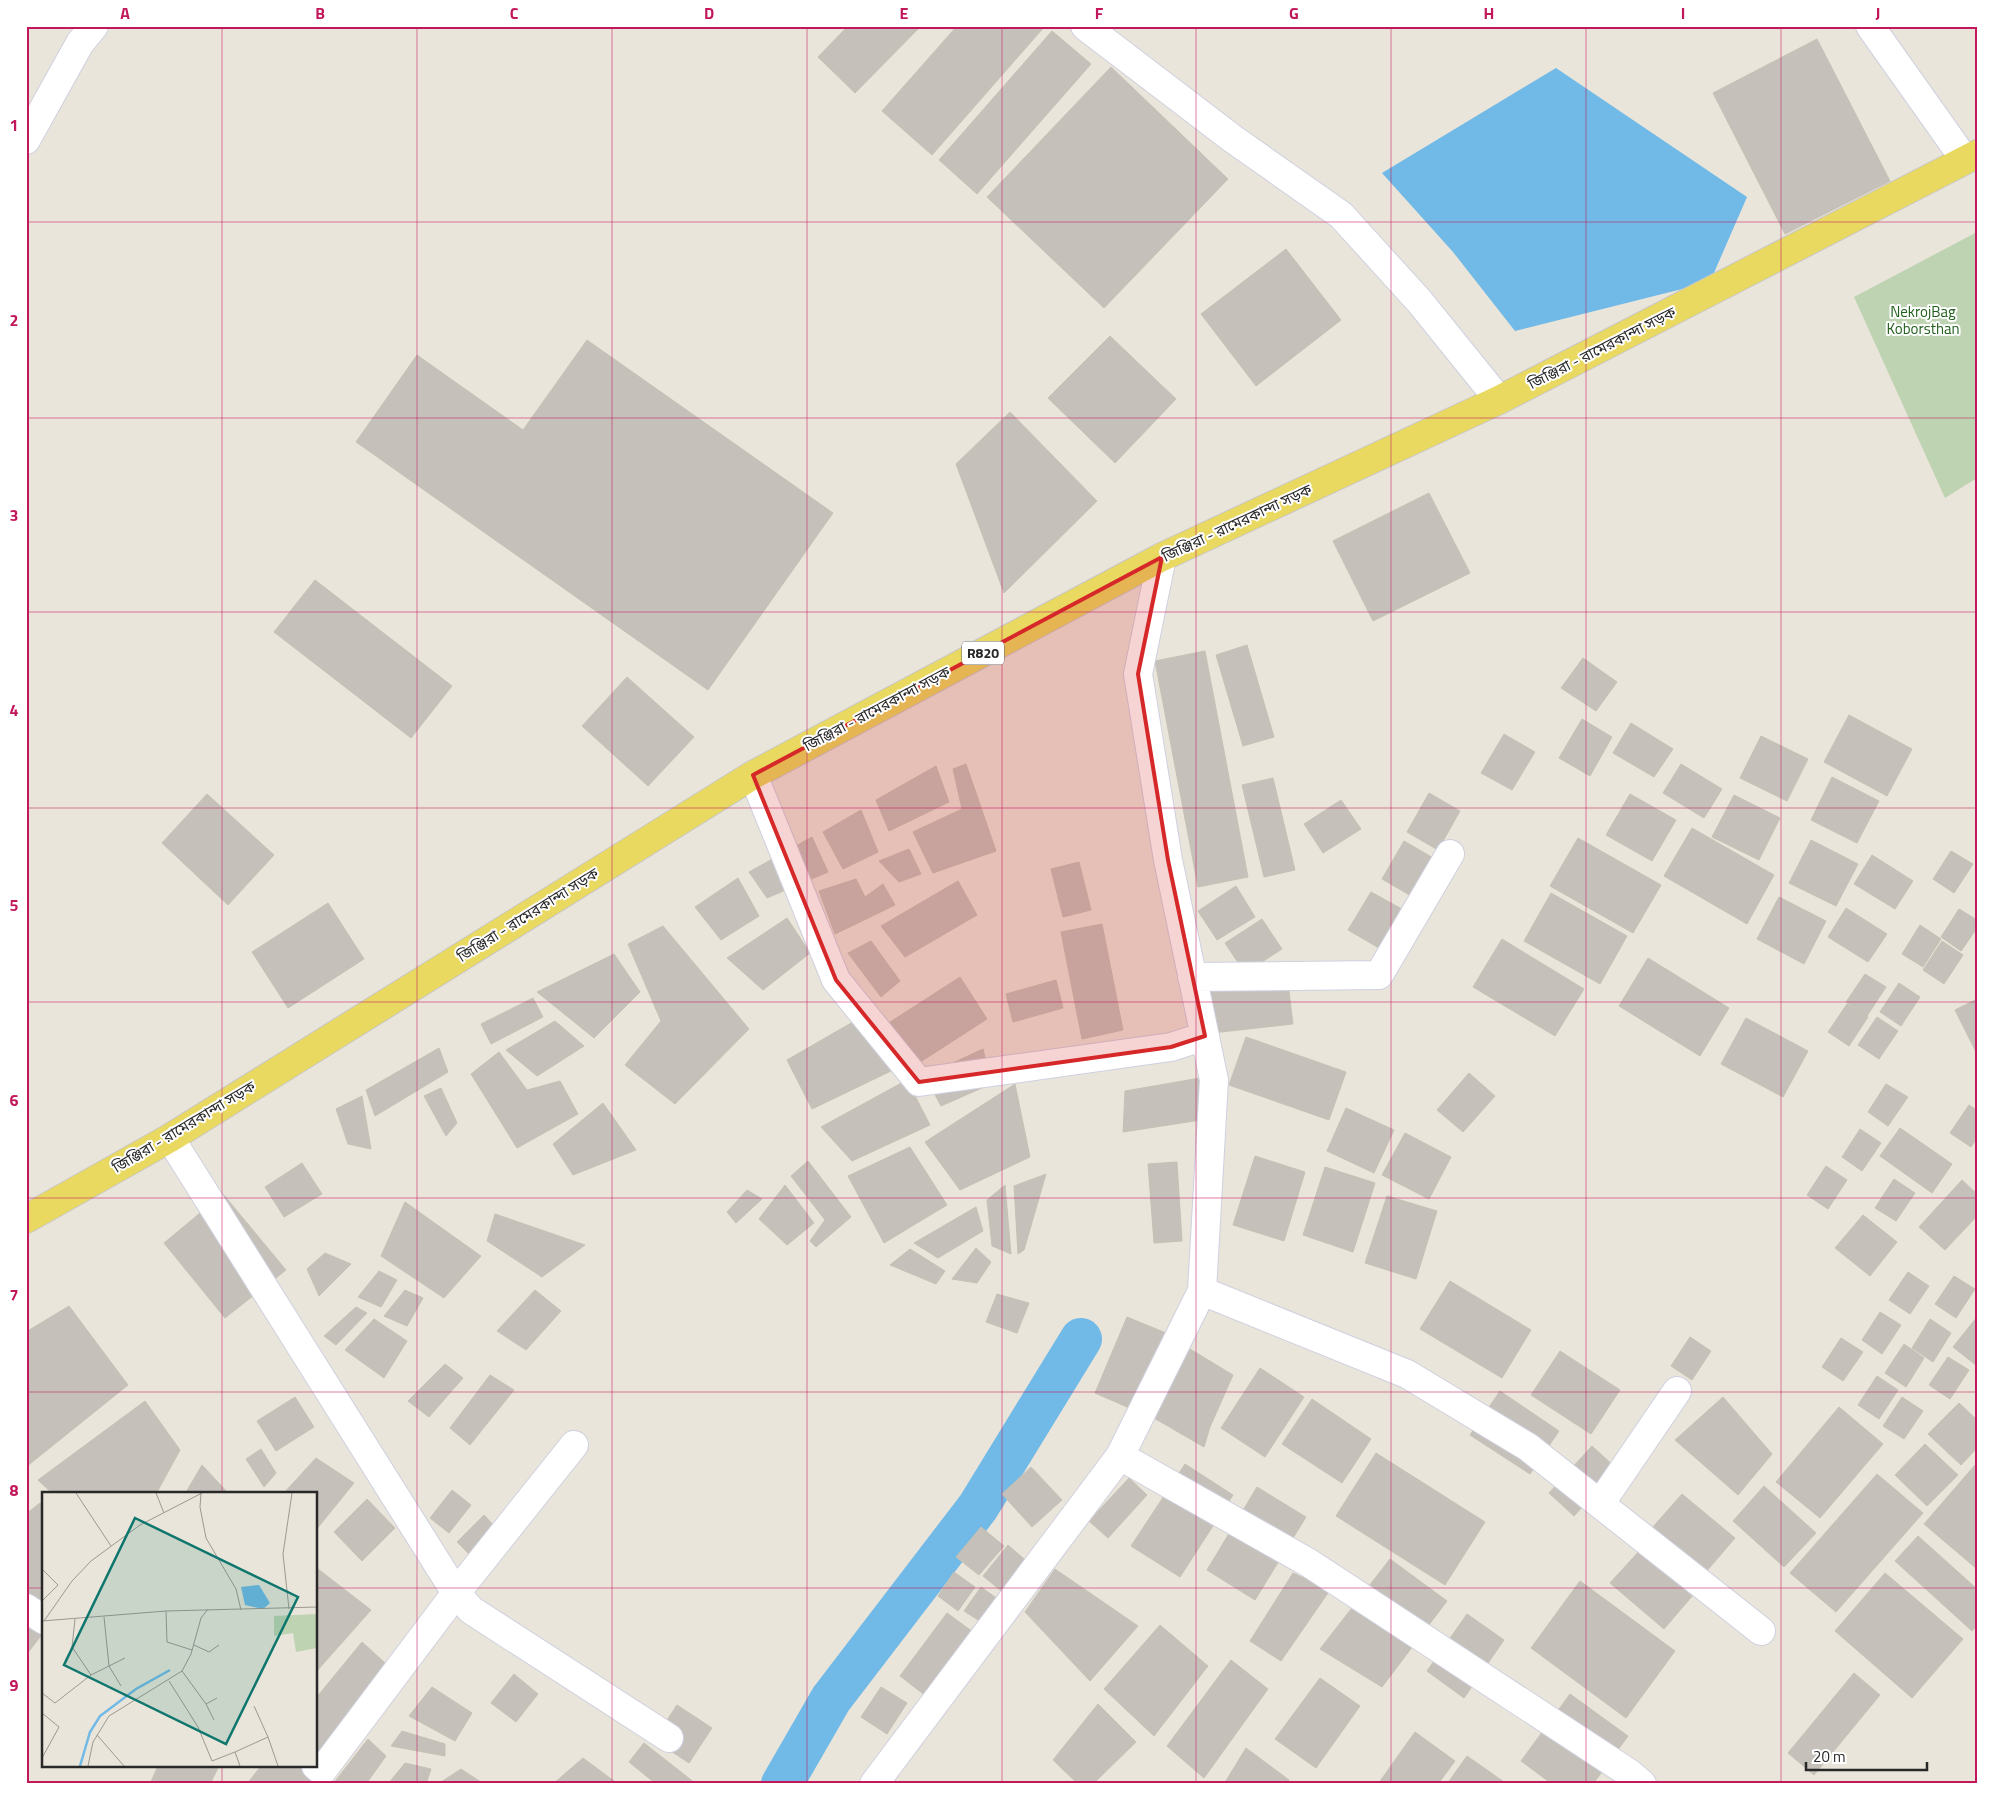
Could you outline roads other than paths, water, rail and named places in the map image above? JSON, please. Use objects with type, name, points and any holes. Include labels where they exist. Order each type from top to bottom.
[{"type":"main road","name":"জিঞ্জিরা - রামেরকান্দা সড়ক","points":[[26,1218],[170,1138],[753,775],[1162,557],[1499,400],[1971,157]]},
{"type":"street","points":[[26,140],[80,43],[94,26]]},
{"type":"street","points":[[1085,26],[1233,139],[1341,215],[1420,302],[1499,400]]},
{"type":"street","points":[[1870,26],[1971,157]]},
{"type":"street","points":[[874,1784],[1120,1456],[1202,1291],[1214,1080],[1168,860],[1138,674],[1162,557]]},
{"type":"street","points":[[753,775],[836,980],[919,1082],[1171,1047],[1205,1036]]},
{"type":"street","points":[[1192,977],[1379,975],[1450,854]]},
{"type":"street","points":[[170,1138],[456,1593],[471,1610],[668,1738]]},
{"type":"street","points":[[1202,1291],[1407,1374],[1528,1447],[1761,1631]]},
{"type":"street","points":[[1600,1504],[1677,1391]]},
{"type":"street","points":[[317,1774],[456,1593],[574,1445]]},
{"type":"street","points":[[1120,1456],[1309,1563],[1629,1773],[1642,1784]]},
{"type":"street","points":[[26,1608],[42,1619]]},
{"type":"water","points":[[1556,68],[1747,197],[1710,282],[1515,331],[1453,252],[1382,173]]},
{"type":"waterway","points":[[782,1784],[831,1699],[978,1507],[1081,1339]]},
{"type":"park label","name":"NekrojBag Koborsthan","points":[[1923,320]]}]
